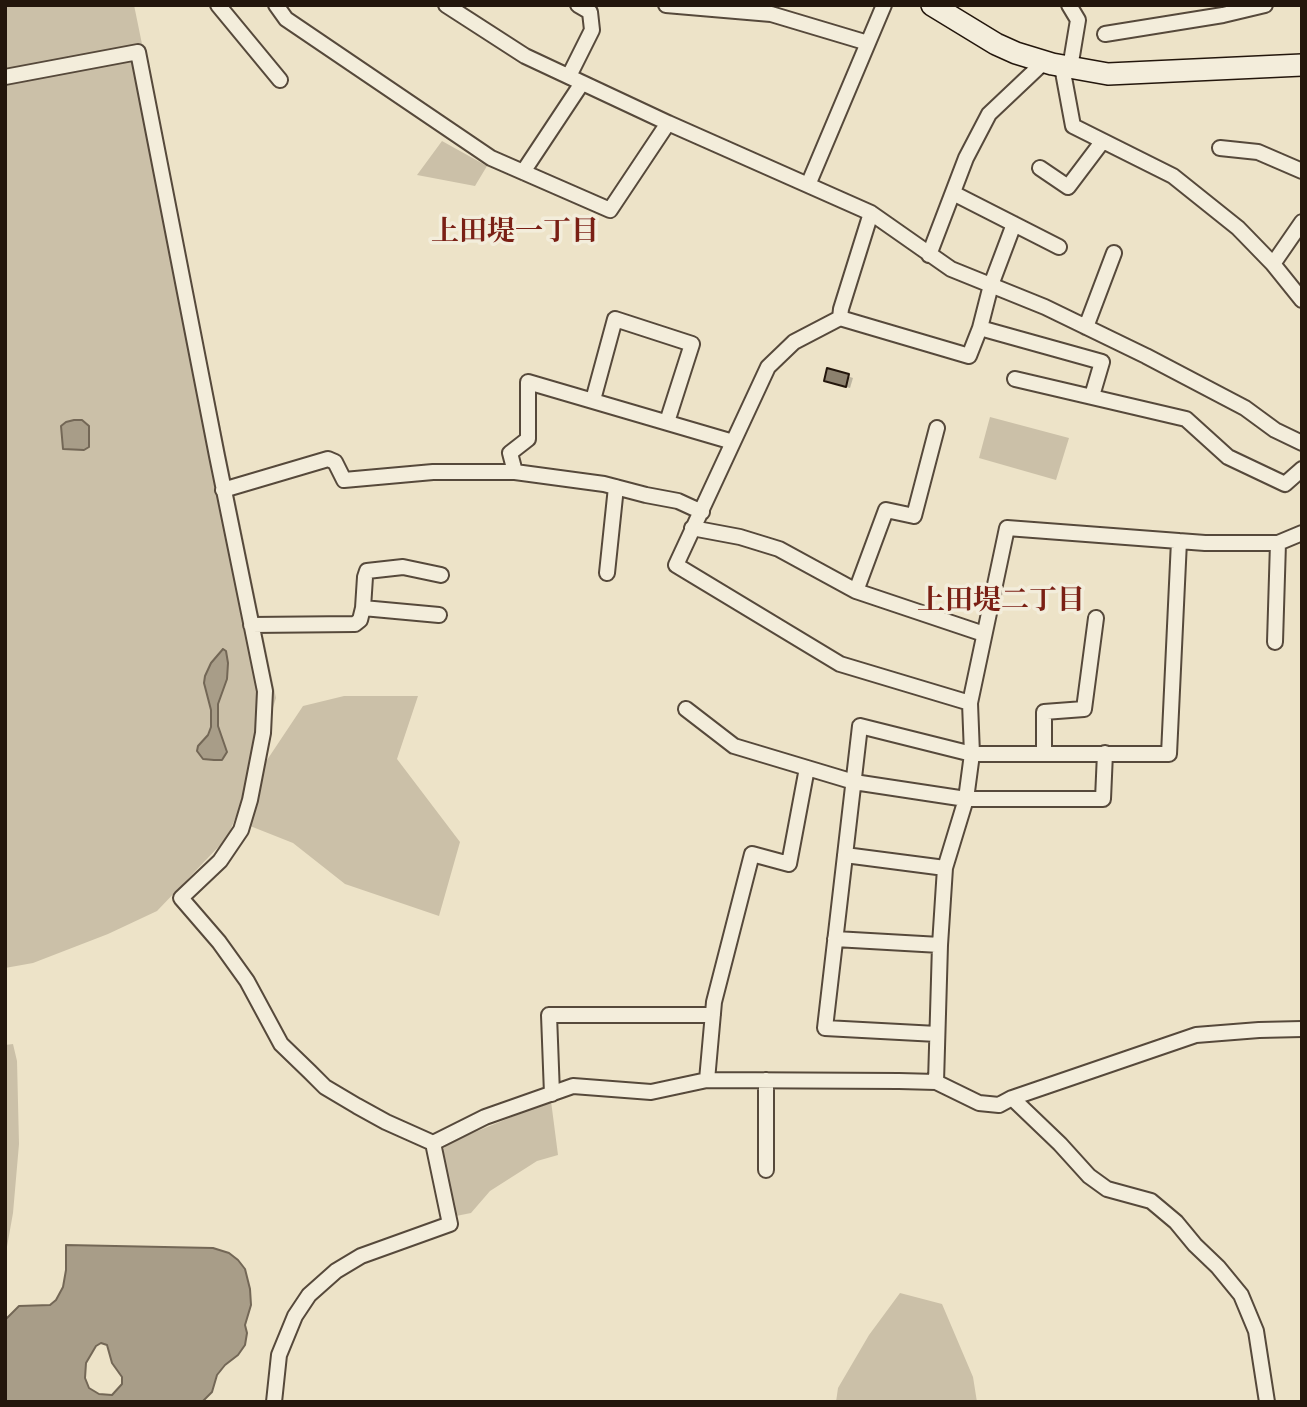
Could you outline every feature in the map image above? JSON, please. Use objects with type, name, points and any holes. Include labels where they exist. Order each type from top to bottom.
[{"type":"street","points":[[218,5],[280,80]]},
{"type":"street","points":[[276,5],[286,19],[491,158],[610,210],[668,123]]},
{"type":"street","points":[[446,5],[525,56],[871,214],[951,269],[1045,307],[1086,327],[1245,408],[1275,430],[1302,443]]},
{"type":"street","points":[[569,76],[592,30],[590,12],[579,5]]},
{"type":"street","points":[[666,5],[771,14],[868,43]]},
{"type":"street","points":[[808,185],[884,5]]},
{"type":"street","points":[[932,5],[996,44],[1059,67],[1108,74],[1302,65]]},
{"type":"street","points":[[1105,34],[1223,15],[1265,5]]},
{"type":"street","points":[[929,255],[966,158],[989,114],[1059,67],[1078,20],[1076,8]]},
{"type":"street","points":[[5,77],[138,52],[265,691],[263,733],[242,830],[220,861],[181,898],[219,942],[247,981],[281,1044],[326,1087],[386,1122],[433,1143]]},
{"type":"street","points":[[1059,67],[1073,126],[1173,176],[1238,228],[1273,264],[1302,300]]},
{"type":"street","points":[[523,172],[582,83]]},
{"type":"street","points":[[1040,168],[1068,187],[1102,142]]},
{"type":"street","points":[[1220,148],[1258,152],[1302,170]]},
{"type":"street","points":[[953,193],[1059,247]]},
{"type":"street","points":[[840,318],[871,214]]},
{"type":"street","points":[[1273,264],[1302,222]]},
{"type":"street","points":[[970,702],[840,664],[676,565],[768,367],[794,342],[840,318],[969,356],[1014,224]]},
{"type":"street","points":[[1086,327],[1114,253]]},
{"type":"street","points":[[593,400],[615,319],[692,344],[667,422]]},
{"type":"street","points":[[980,328],[1102,362]]},
{"type":"street","points":[[1092,396],[1112,340]]},
{"type":"street","points":[[1015,379],[1186,419],[1228,457],[1285,484],[1302,469]]},
{"type":"street","points":[[515,472],[510,453],[528,439],[528,382],[733,442]]},
{"type":"street","points":[[856,591],[886,510],[914,516],[937,428]]},
{"type":"street","points":[[223,490],[328,459],[335,462],[344,480],[433,472],[515,472],[617,487],[678,500],[702,512]]},
{"type":"street","points":[[607,573],[617,487]]},
{"type":"street","points":[[692,528],[740,537],[779,549],[856,591],[985,634]]},
{"type":"street","points":[[936,1082],[945,868],[966,799],[972,754],[970,702],[1007,528],[1205,543],[1278,543],[1302,533]]},
{"type":"street","points":[[937,1034],[825,1028],[860,726],[972,754],[1169,754],[1179,541]]},
{"type":"street","points":[[1275,642],[1278,543]]},
{"type":"street","points":[[251,625],[355,624],[360,620],[363,608],[365,576],[368,571],[403,567],[441,575]]},
{"type":"street","points":[[363,608],[439,615]]},
{"type":"street","points":[[1044,753],[1044,712],[1084,709],[1096,618]]},
{"type":"street","points":[[686,709],[734,746],[854,782],[966,799],[1103,799],[1105,753]]},
{"type":"street","points":[[707,1080],[714,1002],[752,854],[789,864],[807,768]]},
{"type":"street","points":[[845,855],[945,868]]},
{"type":"street","points":[[835,939],[940,945]]},
{"type":"street","points":[[552,1094],[549,1015],[713,1015]]},
{"type":"street","points":[[433,1143],[485,1117],[573,1086],[651,1092],[707,1080],[936,1082],[979,1103],[999,1105],[1012,1098],[1196,1035],[1302,1029]]},
{"type":"street","points":[[766,1080],[766,1170]]},
{"type":"street","points":[[1012,1098],[1089,1176],[1107,1189],[1151,1201],[1176,1222],[1195,1245],[1219,1267],[1241,1295],[1256,1331],[1267,1402]]},
{"type":"street","points":[[274,1402],[279,1355],[295,1316],[309,1295],[336,1270],[360,1256],[450,1224],[433,1143]]},
{"type":"shaded area","points":[[5,5],[134,5],[276,698],[247,790],[227,838],[157,911],[108,934],[33,963],[5,968]]},
{"type":"shaded area","points":[[442,141],[487,166],[475,186],[417,175]]},
{"type":"shaded area","points":[[990,417],[1069,438],[1056,480],[979,458]]},
{"type":"shaded area","points":[[74,420],[82,420],[89,426],[89,447],[84,450],[63,449],[61,426]]},
{"type":"shaded area","points":[[223,649],[226,651],[228,663],[227,679],[218,704],[218,726],[227,752],[222,760],[203,759],[197,751],[198,746],[211,727],[205,676],[211,663]]},
{"type":"shaded area","points":[[344,696],[418,696],[397,759],[460,842],[439,916],[345,884],[293,843],[240,822],[261,769],[303,706]]},
{"type":"shaded area","points":[[13,1044],[17,1061],[19,1144],[13,1213],[5,1258],[5,1045]]},
{"type":"shaded area","points":[[551,1101],[558,1155],[537,1161],[490,1191],[471,1213],[456,1216],[441,1152],[448,1143]]},
{"type":"shaded area","points":[[66,1245],[213,1248],[229,1253],[245,1269],[250,1289],[251,1305],[245,1325],[245,1345],[217,1375],[212,1392],[202,1402],[5,1402],[5,1320],[19,1306],[50,1305],[63,1287]],"holes":[[[101,1343],[107,1345],[112,1363],[122,1377],[122,1384],[112,1395],[99,1394],[89,1388],[85,1378],[86,1363],[96,1346]]]},
{"type":"shaded area","points":[[900,1293],[942,1304],[973,1377],[977,1402],[836,1402],[838,1388],[869,1335]]},
{"type":"building","points":[[827,368],[849,374],[846,387],[824,381]]},
{"type":"district","name":"上田堤一丁目","points":[[515,232]]},
{"type":"district","name":"上田堤二丁目","points":[[1001,601]]}]
